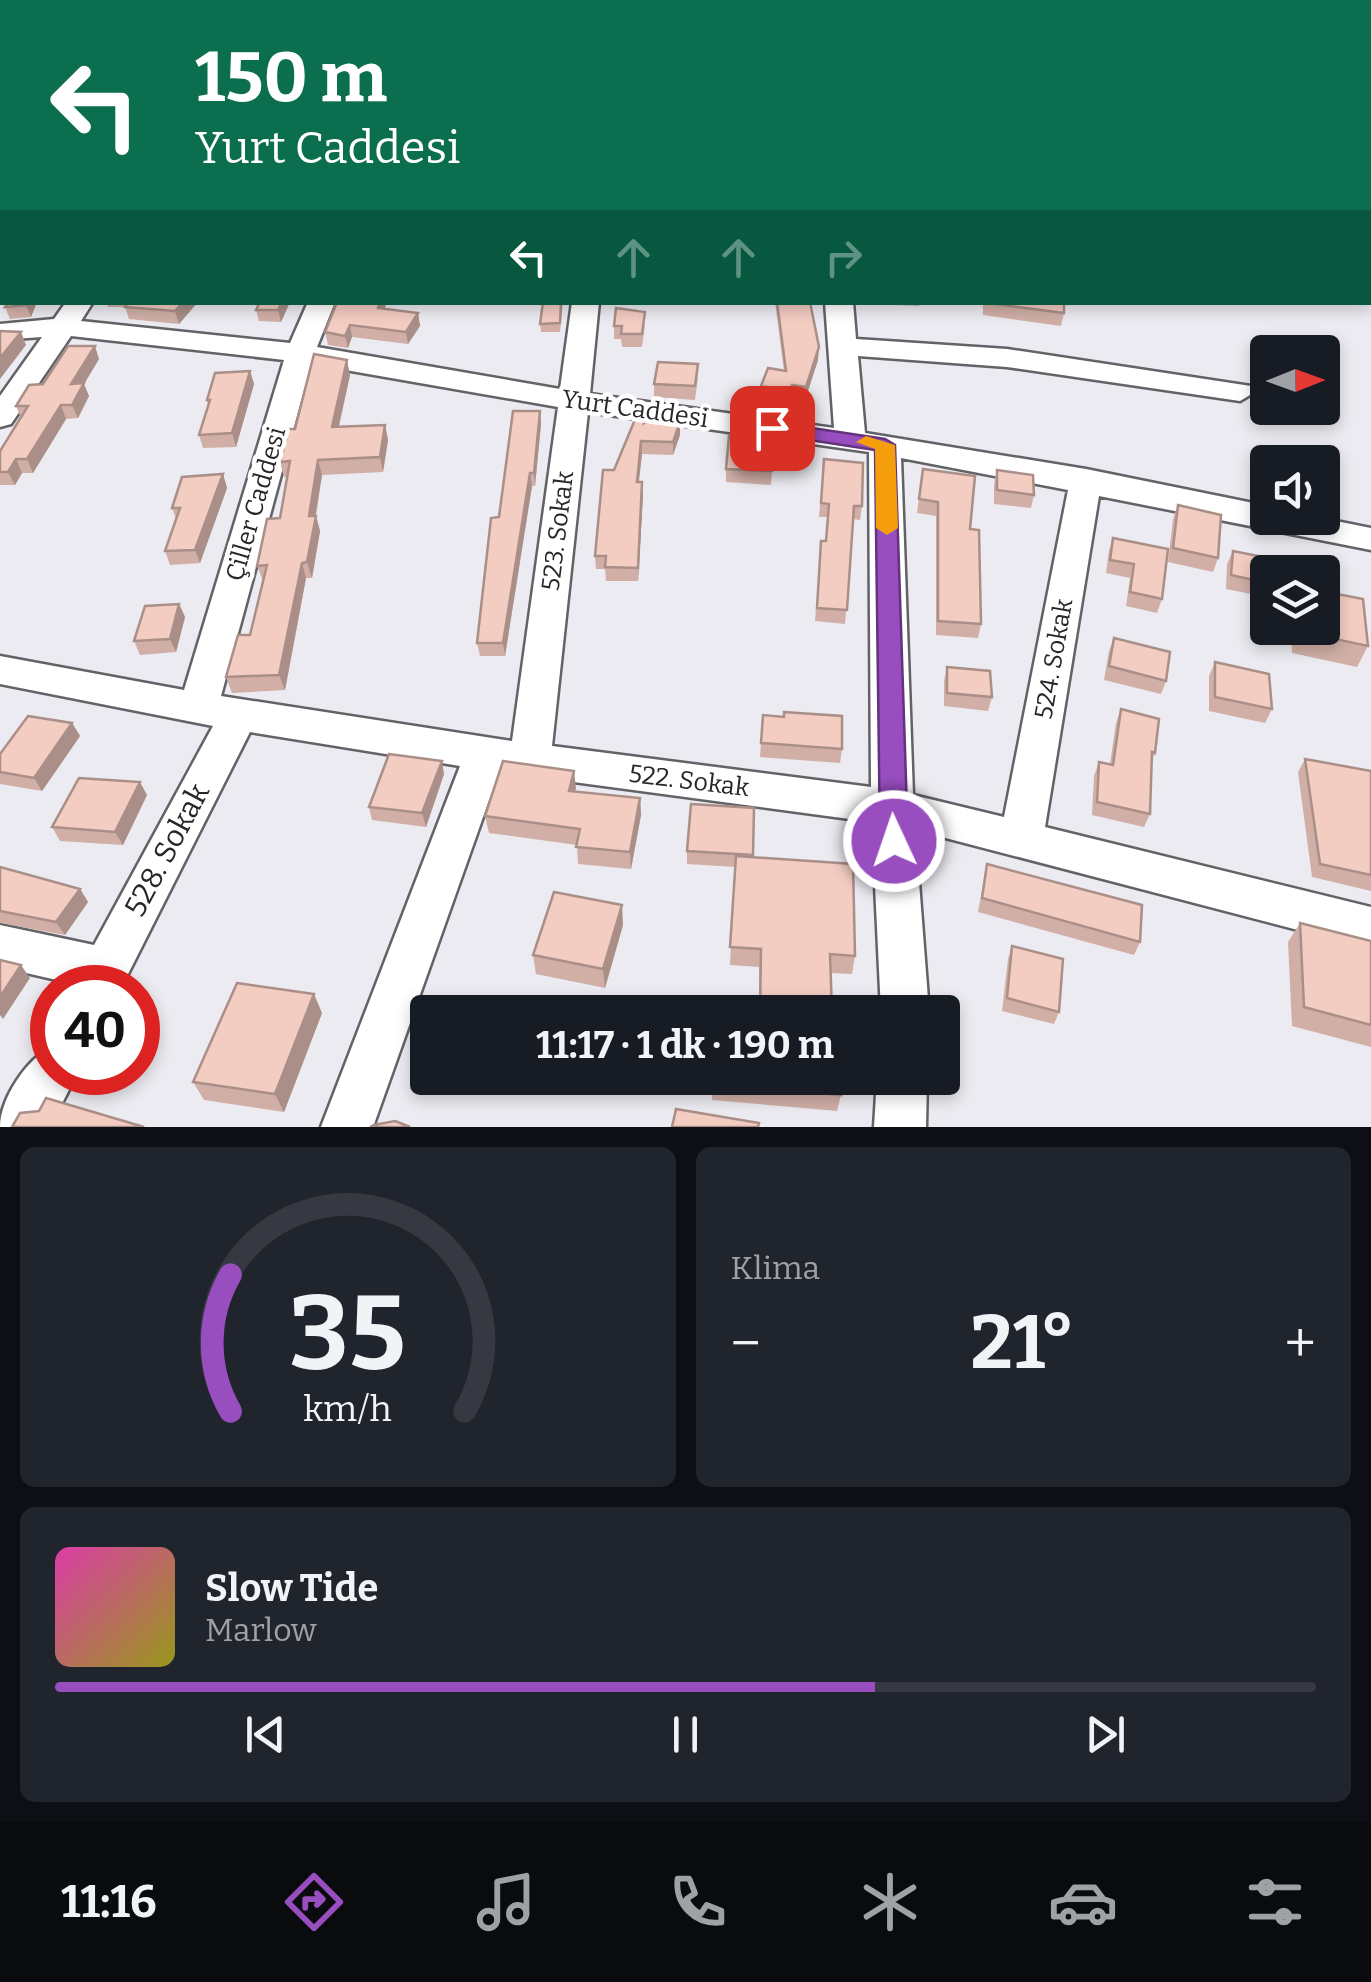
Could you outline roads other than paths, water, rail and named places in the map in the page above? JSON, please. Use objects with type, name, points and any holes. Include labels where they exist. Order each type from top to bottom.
[{"type":"street","name":"Çiller Caddesi","points":[[218,711],[300,353],[321,305]]},
{"type":"street","name":"523. Sokak","points":[[530,760],[586,305]]},
{"type":"street","points":[[839,305],[844,347],[868,442],[904,995]]},
{"type":"street","name":"Yurt Caddesi","points":[[0,332],[72,314],[574,400],[868,442],[1086,479],[1250,513]]},
{"type":"street","points":[[0,418],[72,314]]},
{"type":"street","points":[[844,347],[1007,358],[1240,392]]},
{"type":"street","name":"524. Sokak","points":[[1021,840],[1086,479]]},
{"type":"street","name":"Yurt Caddesi","points":[[1340,532],[1371,539]]},
{"type":"street","name":"522. Sokak","points":[[0,670],[218,711],[485,754],[892,807],[1371,928]]},
{"type":"street","name":"528. Sokak","points":[[107,965],[218,711]]},
{"type":"street","points":[[346,1127],[485,754]]},
{"type":"street","points":[[0,946],[60,965]]},
{"type":"street","points":[[21,1127],[40,1095]]},
{"type":"street","points":[[900,1127],[901,1095]]}]
